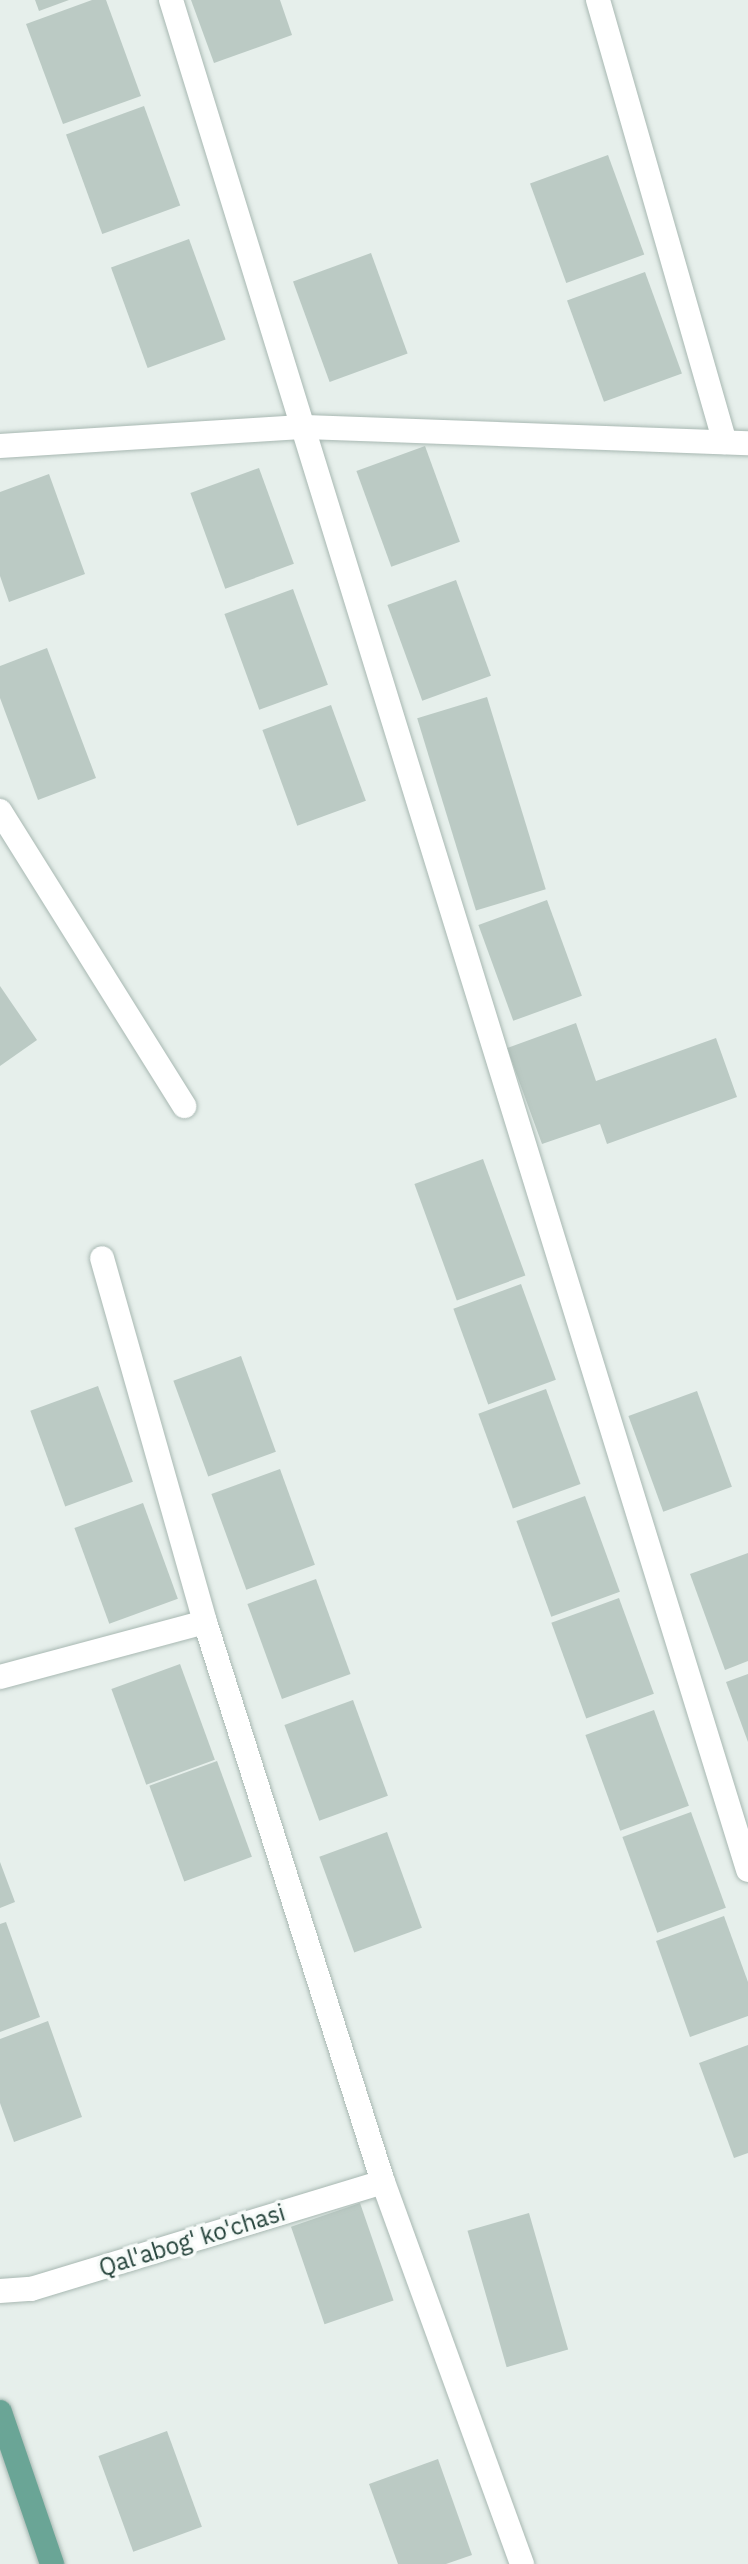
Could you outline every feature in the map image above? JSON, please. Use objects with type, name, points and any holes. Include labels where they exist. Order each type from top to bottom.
[{"type":"main road","points":[[2,2422],[52,2564]]},
{"type":"street","points":[[171,0],[748,1870]]},
{"type":"street","points":[[0,446],[305,427],[737,443],[598,0]]},
{"type":"street","points":[[0,811],[184,1106]]},
{"type":"street","points":[[102,1258],[205,1622],[383,2182],[522,2564]]},
{"type":"street","points":[[0,1677],[205,1622]]},
{"type":"street","name":"Qal'abog' ko'chasi","points":[[0,2291],[31,2289],[383,2182]]},
{"type":"building","points":[[35,0],[69,0],[39,11]]},
{"type":"building","points":[[92,0],[106,0],[141,96],[63,124],[26,24]]},
{"type":"building","points":[[191,0],[280,0],[292,35],[214,63]]},
{"type":"building","points":[[144,106],[180,206],[102,234],[66,134]]},
{"type":"building","points":[[608,155],[644,255],[566,283],[530,183]]},
{"type":"building","points":[[189,239],[226,340],[148,368],[111,267]]},
{"type":"building","points":[[371,253],[408,354],[330,382],[293,281]]},
{"type":"building","points":[[645,272],[682,373],[604,402],[567,300]]},
{"type":"building","points":[[425,446],[460,542],[391,567],[356,471]]},
{"type":"building","points":[[259,468],[294,564],[225,589],[190,493]]},
{"type":"building","points":[[49,474],[85,574],[9,602],[0,576],[0,492]]},
{"type":"building","points":[[456,580],[491,676],[422,701],[387,605]]},
{"type":"building","points":[[293,589],[328,685],[259,710],[224,614]]},
{"type":"building","points":[[47,648],[96,778],[38,800],[0,698],[0,666]]},
{"type":"building","points":[[487,697],[546,889],[476,911],[417,718]]},
{"type":"building","points":[[331,705],[366,801],[297,826],[262,730]]},
{"type":"building","points":[[547,900],[582,996],[513,1021],[478,925]]},
{"type":"building","points":[[0,986],[37,1040],[0,1066]]},
{"type":"building","points":[[576,1023],[596,1081],[716,1038],[737,1097],[607,1144],[600,1124],[542,1144],[507,1048]]},
{"type":"building","points":[[483,1159],[525,1276],[457,1300],[414,1184]]},
{"type":"building","points":[[521,1284],[556,1380],[488,1404],[453,1309]]},
{"type":"building","points":[[241,1356],[276,1452],[208,1476],[173,1381]]},
{"type":"building","points":[[98,1386],[133,1482],[65,1506],[30,1411]]},
{"type":"building","points":[[546,1389],[581,1484],[513,1509],[478,1414]]},
{"type":"building","points":[[697,1391],[732,1487],[663,1512],[628,1416]]},
{"type":"building","points":[[280,1469],[315,1565],[246,1590],[211,1494]]},
{"type":"building","points":[[585,1496],[620,1592],[551,1617],[516,1521]]},
{"type":"building","points":[[143,1503],[178,1599],[109,1624],[74,1528]]},
{"type":"building","points":[[748,1553],[748,1661],[725,1670],[690,1574]]},
{"type":"building","points":[[316,1579],[351,1674],[282,1699],[247,1604]]},
{"type":"building","points":[[619,1598],[654,1694],[586,1718],[551,1623]]},
{"type":"building","points":[[180,1664],[215,1760],[146,1785],[111,1689]]},
{"type":"building","points":[[748,1674],[748,1742],[726,1682]]},
{"type":"building","points":[[353,1700],[388,1796],[319,1821],[284,1725]]},
{"type":"building","points":[[654,1710],[689,1806],[620,1831],[585,1735]]},
{"type":"building","points":[[217,1761],[252,1857],[184,1881],[149,1786]]},
{"type":"building","points":[[691,1812],[726,1908],[657,1933],[622,1837]]},
{"type":"building","points":[[387,1832],[422,1928],[354,1952],[319,1857]]},
{"type":"building","points":[[0,1862],[15,1902],[0,1908]]},
{"type":"building","points":[[724,1916],[748,1982],[748,2016],[690,2037],[656,1941]]},
{"type":"building","points":[[6,1922],[40,2017],[0,2032],[0,1924]]},
{"type":"building","points":[[48,2021],[82,2117],[14,2142],[0,2103],[0,2039]]},
{"type":"building","points":[[748,2045],[748,2153],[734,2158],[699,2063]]},
{"type":"building","points":[[360,2203],[394,2300],[325,2324],[291,2227]]},
{"type":"building","points":[[529,2213],[568,2349],[507,2367],[467,2231]]},
{"type":"building","points":[[167,2431],[202,2527],[133,2552],[98,2456]]},
{"type":"building","points":[[438,2459],[472,2555],[446,2564],[398,2564],[369,2484]]}]
